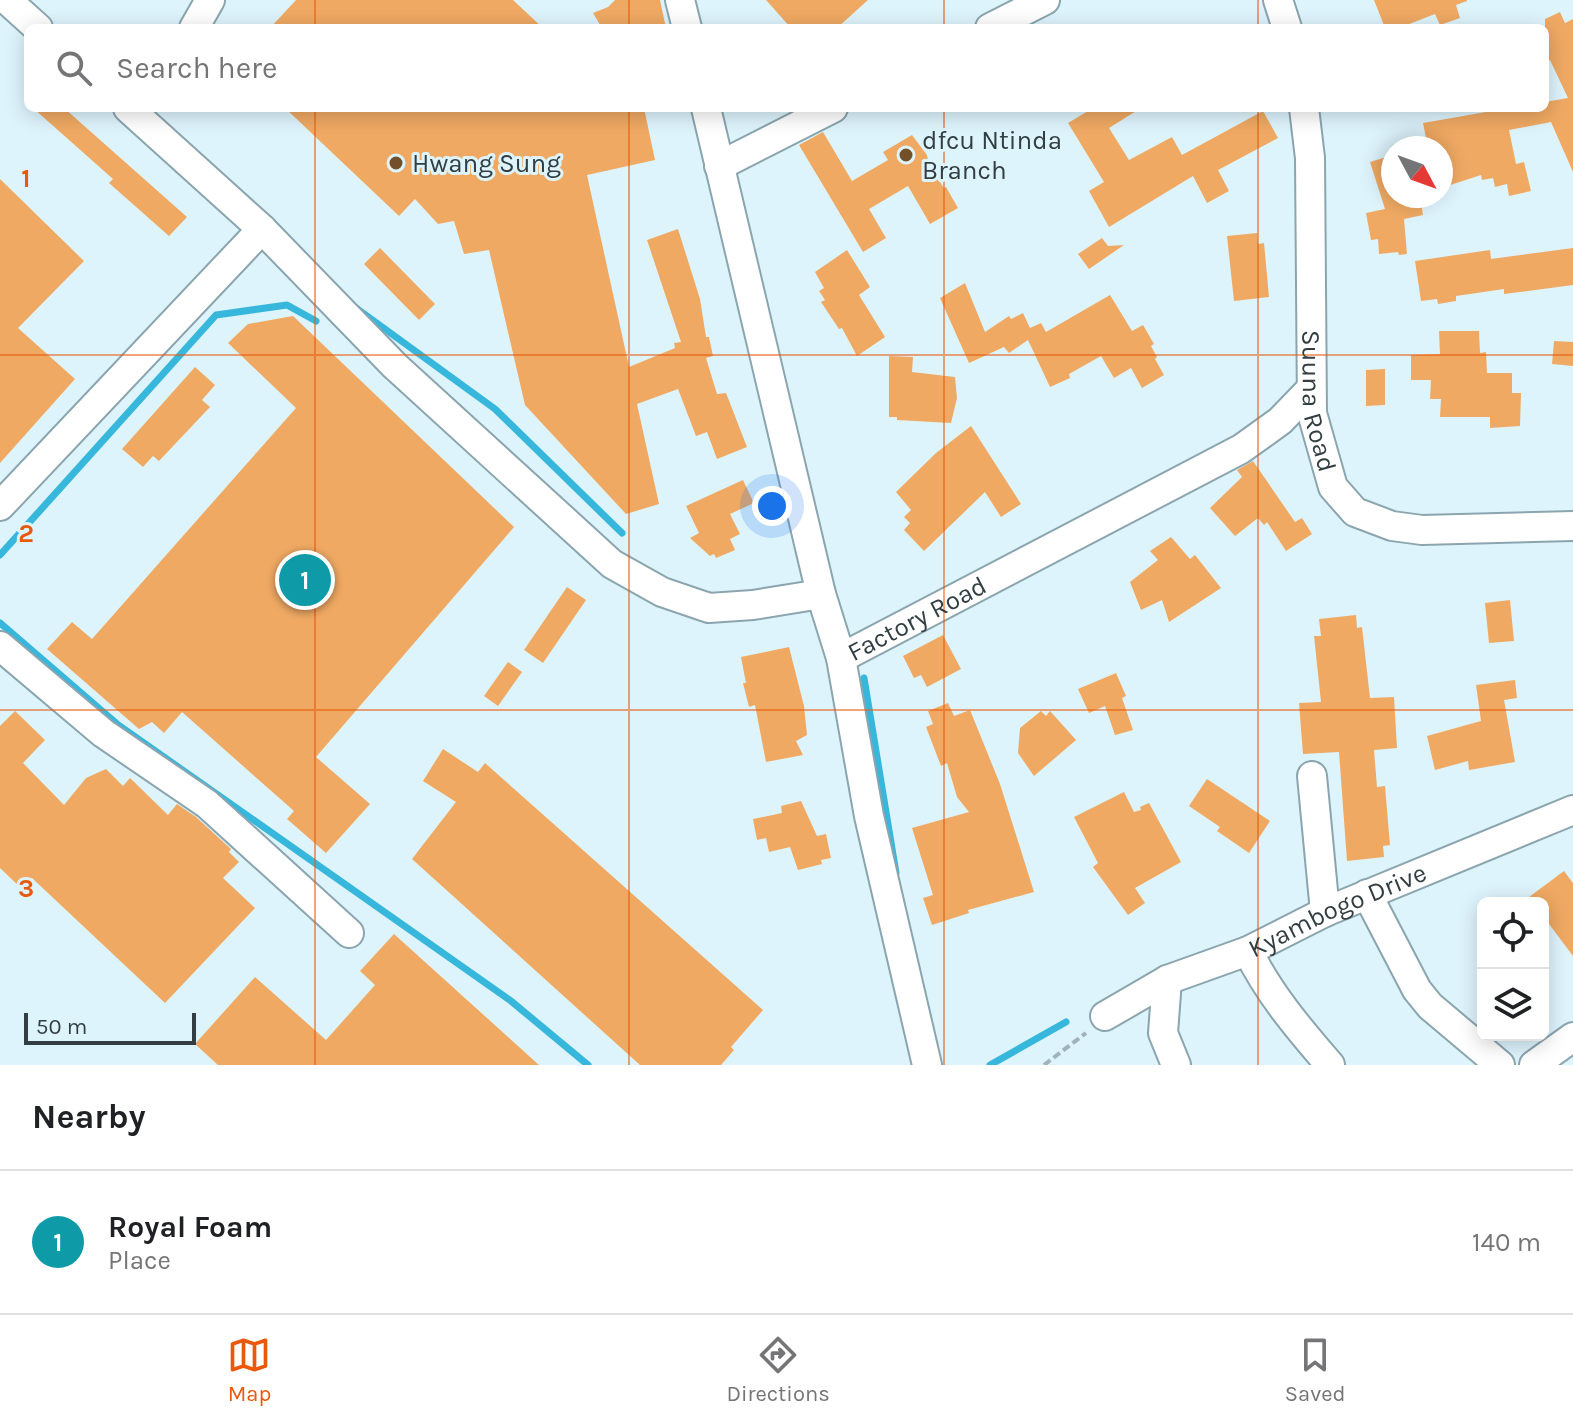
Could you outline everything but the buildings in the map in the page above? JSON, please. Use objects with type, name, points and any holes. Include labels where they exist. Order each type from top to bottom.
[{"type":"street","points":[[7,0],[34,24]]},
{"type":"street","points":[[196,24],[210,0]]},
{"type":"street","points":[[680,0],[686,24]]},
{"type":"street","points":[[998,24],[1045,0]]},
{"type":"street","points":[[1278,0],[1286,24]]},
{"type":"street","points":[[140,112],[262,229],[395,366],[612,564],[662,592],[709,608],[753,605],[821,594]]},
{"type":"street","name":"Factory Road","points":[[707,112],[821,594],[841,658],[1241,449],[1280,421],[1311,389]]},
{"type":"street","points":[[719,166],[825,112]]},
{"type":"street","name":"Suuna Road","points":[[1304,112],[1310,158],[1312,413],[1333,487],[1355,512],[1392,526],[1422,530],[1573,526]]},
{"type":"street","points":[[0,506],[262,229]]},
{"type":"street","points":[[0,646],[103,733],[207,804],[349,933]]},
{"type":"street","points":[[841,658],[869,816],[927,1065]]},
{"type":"street","points":[[1312,776],[1325,912]]},
{"type":"street","name":"Kyambogo Drive","points":[[1105,1016],[1167,980],[1248,951],[1325,912],[1573,810]]},
{"type":"street","points":[[1367,894],[1417,990],[1430,1006],[1500,1065]]},
{"type":"street","points":[[1248,951],[1260,976],[1285,1012],[1330,1065]]},
{"type":"street","points":[[1167,980],[1163,1033],[1176,1065]]},
{"type":"street","points":[[1534,1065],[1573,1037]]},
{"type":"path","points":[[1044,1065],[1105,1016]]},
{"type":"waterway","points":[[0,555],[216,315],[287,305],[316,321]]},
{"type":"waterway","points":[[356,308],[495,409],[622,533]]},
{"type":"waterway","points":[[0,623],[117,724],[511,1001],[588,1065]]},
{"type":"waterway","points":[[864,678],[896,873]]},
{"type":"waterway","points":[[990,1065],[1066,1022]]},
{"type":"place","name":"dfcu Ntinda Branch","points":[[906,155]]},
{"type":"place","name":"Hwang Sung","points":[[396,163]]},
{"type":"place","name":"Royal Foam","points":[[305,580]]}]
